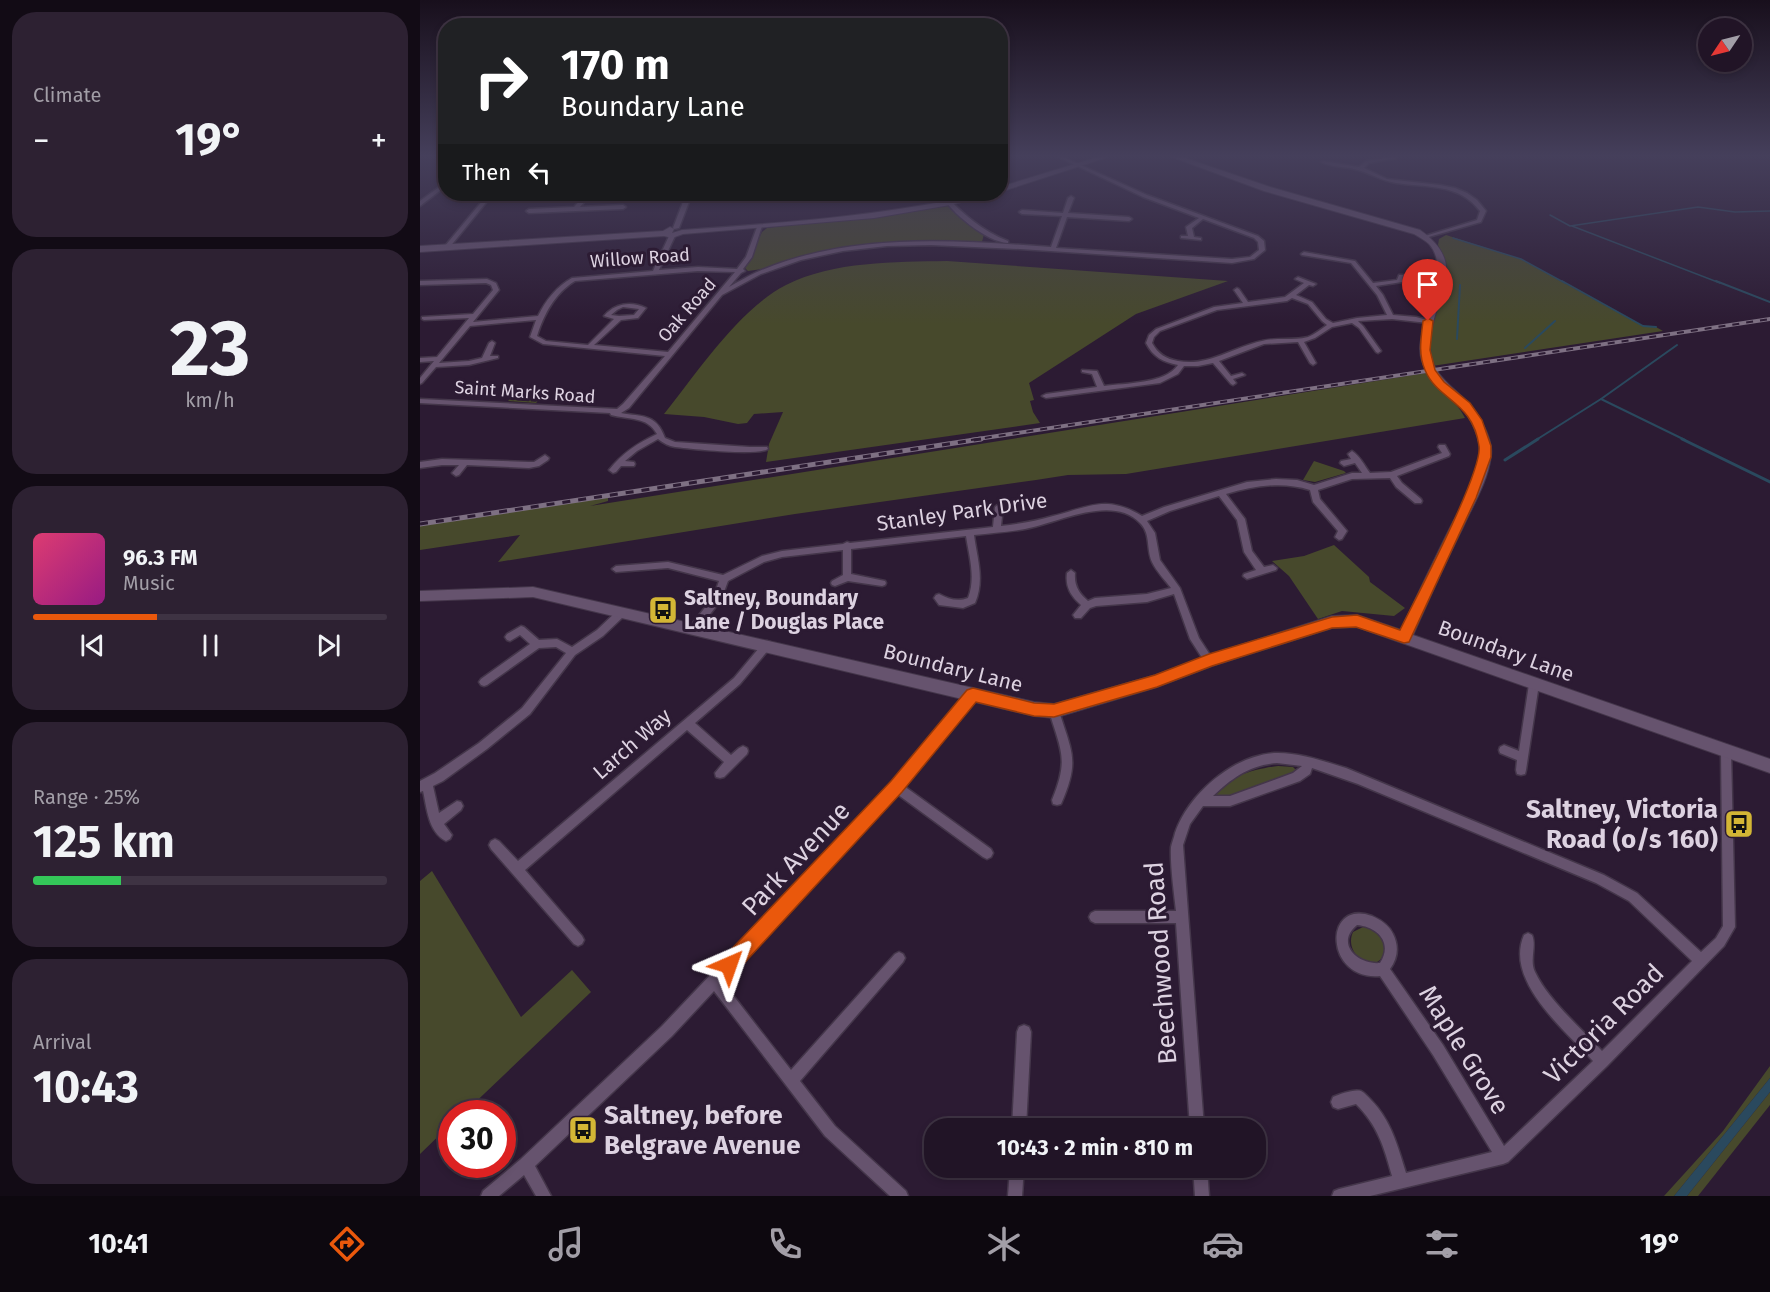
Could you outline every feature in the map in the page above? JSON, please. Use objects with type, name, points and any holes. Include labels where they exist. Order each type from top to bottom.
[{"type":"street","points":[[447,247],[475,213]]},
{"type":"street","points":[[655,272],[682,213]]},
{"type":"street","points":[[420,249],[760,227],[880,213]]},
{"type":"street","points":[[961,213],[989,236],[1020,246]]},
{"type":"street","points":[[1034,213],[1129,219]]},
{"type":"street","points":[[720,294],[756,273],[790,261],[844,250],[916,244],[1020,246],[1232,261],[1252,258],[1262,250],[1261,241],[1256,237],[1190,213]]},
{"type":"street","points":[[1351,213],[1408,229],[1427,237],[1434,244],[1444,269],[1428,321],[1425,350],[1430,371],[1441,385],[1466,405],[1476,420],[1485,446],[1485,457],[1470,498],[1404,638]]},
{"type":"street","points":[[1427,237],[1479,221],[1481,213]]},
{"type":"street","points":[[1053,249],[1065,215]]},
{"type":"street","points":[[1191,238],[1189,227],[1202,218]]},
{"type":"street","name":"Oak Road","points":[[626,405],[750,257],[760,227]]},
{"type":"street","points":[[981,244],[989,236]]},
{"type":"street","points":[[1183,237],[1199,239]]},
{"type":"street","points":[[1304,254],[1313,252],[1353,262],[1380,295],[1389,315]]},
{"type":"street","name":"Willow Road","points":[[541,318],[559,289],[574,279],[708,269],[756,273]]},
{"type":"street","points":[[1371,285],[1401,278],[1407,285]]},
{"type":"street","points":[[1298,279],[1310,284],[1293,296],[1206,311],[1158,330],[1151,336],[1149,343],[1152,350],[1159,357],[1181,365],[1216,362],[1266,342],[1300,341],[1312,338],[1332,325],[1389,315],[1428,321]]},
{"type":"street","points":[[420,283],[487,281],[494,284],[496,290],[420,382]]},
{"type":"street","points":[[1237,290],[1246,303]]},
{"type":"street","points":[[1293,296],[1311,303],[1324,320],[1332,325]]},
{"type":"street","points":[[590,346],[619,318],[636,317],[643,308],[617,306],[608,316],[619,318]]},
{"type":"street","points":[[424,318],[475,316]]},
{"type":"street","points":[[470,324],[541,318],[533,337],[539,342],[669,354]]},
{"type":"street","points":[[1354,321],[1376,349],[1385,344]]},
{"type":"street","points":[[1299,359],[1312,361],[1300,341]]},
{"type":"street","points":[[485,360],[492,343]]},
{"type":"street","points":[[420,360],[438,362],[485,360],[496,357]]},
{"type":"street","points":[[1216,362],[1231,381],[1242,375]]},
{"type":"street","points":[[1046,396],[1062,397],[1101,388],[1161,381],[1176,373],[1181,365]]},
{"type":"street","points":[[1084,371],[1095,372],[1103,368]]},
{"type":"street","points":[[1095,372],[1101,388]]},
{"type":"street","name":"Saint Marks Road","points":[[420,401],[614,413],[626,405]]},
{"type":"street","points":[[614,413],[646,418],[653,422],[662,438],[674,444],[717,449],[764,448]]},
{"type":"street","points":[[631,464],[616,466],[638,445],[662,435]]},
{"type":"street","points":[[712,457],[717,449]]},
{"type":"street","points":[[1209,661],[1195,639],[1177,590],[1156,561],[1151,532],[1142,520],[1167,509],[1220,492],[1262,482],[1297,483],[1314,488],[1352,476],[1392,475],[1444,451],[1455,458]]},
{"type":"street","points":[[1344,463],[1354,457],[1367,475]]},
{"type":"street","points":[[420,465],[442,462],[535,469],[545,458]]},
{"type":"street","points":[[456,473],[465,463]]},
{"type":"street","points":[[1392,475],[1399,485],[1418,501]]},
{"type":"street","points":[[1314,488],[1316,500],[1341,534],[1355,534]]},
{"type":"street","points":[[1220,492],[1241,519],[1248,552],[1261,570]]},
{"type":"street","points":[[997,529],[999,507]]},
{"type":"street","name":"Stanley Park Drive","points":[[724,579],[762,559],[803,550],[997,529],[1054,519],[1093,507],[1120,509],[1142,520]]},
{"type":"street","points":[[939,604],[963,604],[972,600],[977,574],[972,556],[970,533]]},
{"type":"street","points":[[847,545],[847,577]]},
{"type":"street","points":[[629,567],[632,555]]},
{"type":"street","points":[[616,569],[668,565],[724,579],[718,597],[694,628]]},
{"type":"street","points":[[1247,576],[1273,568]]},
{"type":"street","points":[[1071,573],[1069,581],[1075,595],[1087,605]]},
{"type":"street","points":[[835,583],[847,577],[882,583]]},
{"type":"street","points":[[1078,615],[1087,605],[1108,599],[1146,598],[1177,590]]},
{"type":"street","name":"Boundary Lane","points":[[420,596],[533,592],[1034,709],[1054,711],[1157,681],[1209,661],[1343,620],[1357,621],[1770,766]]},
{"type":"street","points":[[972,600],[980,608]]},
{"type":"street","points":[[446,835],[436,823],[423,785],[483,746],[526,711],[572,652],[600,633],[620,614]]},
{"type":"street","points":[[510,638],[520,630],[537,644]]},
{"type":"street","points":[[484,682],[501,676],[537,644],[557,643],[572,652]]},
{"type":"street","name":"Larch Way","points":[[517,869],[737,681],[767,645]]},
{"type":"street","points":[[1521,770],[1534,684]]},
{"type":"street","name":"Park Avenue","points":[[488,1196],[526,1164],[667,1031],[896,786],[973,695]]},
{"type":"street","points":[[1054,711],[1068,750],[1069,765],[1067,780],[1057,800]]},
{"type":"street","points":[[687,723],[732,762]]},
{"type":"street","points":[[1504,750],[1523,757]]},
{"type":"street","points":[[720,772],[743,751]]},
{"type":"street","name":"Victoria Road","points":[[1503,1157],[1720,942],[1729,927],[1725,752]]},
{"type":"street","name":"Beechwood Road","points":[[1196,1118],[1176,845],[1185,821],[1200,801],[1221,780],[1254,761],[1276,758],[1309,762],[1355,778],[1600,879],[1633,897],[1701,961]]},
{"type":"street","points":[[1200,801],[1230,801],[1296,777],[1306,770],[1309,762]]},
{"type":"street","points":[[896,786],[987,853]]},
{"type":"street","points":[[436,823],[457,806]]},
{"type":"street","points":[[495,845],[578,940]]},
{"type":"street","points":[[1095,916],[1181,917]]},
{"type":"street","points":[[1355,919],[1369,919],[1381,926],[1387,933],[1392,945],[1392,954],[1383,969],[1365,970],[1350,960],[1342,940],[1348,923],[1355,919]]},
{"type":"street","points":[[1528,939],[1527,966],[1530,977],[1602,1061]]},
{"type":"street","points":[[791,1081],[899,958]]},
{"type":"street","name":"Maple Grove","points":[[1383,969],[1438,1050],[1503,1157]]},
{"type":"street","points":[[714,981],[830,1131],[901,1196]]},
{"type":"street","points":[[1019,1118],[1023,1032]]},
{"type":"street","points":[[1338,1102],[1358,1098],[1373,1110],[1384,1125],[1401,1181]]},
{"type":"street","points":[[1339,1196],[1503,1157]]},
{"type":"street","points":[[526,1164],[544,1196]]},
{"type":"street","points":[[1015,1196],[1016,1178]]},
{"type":"street","points":[[1201,1178],[1202,1196]]},
{"type":"green space","points":[[883,213],[958,213],[984,234],[982,242],[919,242],[840,250],[748,271],[745,268],[762,232],[767,228]]},
{"type":"green space","points":[[1446,235],[1521,259],[1643,326],[1656,327],[1663,331],[1432,366],[1431,329],[1448,277],[1444,258],[1438,245],[1439,239]]},
{"type":"green space","points":[[947,261],[1228,281],[1136,314],[1029,383],[1034,400],[1030,401],[1033,412],[1040,423],[766,462],[769,444],[783,412],[754,414],[747,423],[738,424],[704,417],[664,414],[735,326],[769,296],[786,285],[824,271],[844,267]]},
{"type":"green space","points":[[1426,373],[1465,418],[1126,474],[1068,475],[795,514],[498,562],[520,535],[420,550],[420,526],[608,497],[608,501],[590,506]]},
{"type":"green space","points":[[522,387],[548,390],[536,403],[508,401]]},
{"type":"green space","points":[[1314,461],[1346,473],[1315,482],[1303,480]]},
{"type":"green space","points":[[1334,545],[1369,577],[1370,582],[1405,608],[1394,616],[1342,611],[1318,619],[1289,576],[1272,561],[1304,556]]},
{"type":"green space","points":[[1278,766],[1293,767],[1296,770],[1257,788],[1216,797],[1219,790],[1233,778],[1252,771]]},
{"type":"green space","points":[[432,871],[521,1017],[572,970],[591,992],[478,1100],[438,1100],[438,1137],[420,1154],[420,881]]},
{"type":"green space","points":[[1363,927],[1380,936],[1384,944],[1384,954],[1379,961],[1367,963],[1361,960],[1352,948],[1353,932]]},
{"type":"green space","points":[[1770,1066],[1770,1078],[1674,1196],[1664,1196],[1723,1131]]},
{"type":"green space","points":[[1770,1092],[1770,1105],[1698,1196],[1687,1196]]},
{"type":"water","points":[[1770,1078],[1770,1092],[1687,1196],[1674,1196]]},
{"type":"waterway","points":[[1550,215],[1570,226],[1659,213]]},
{"type":"waterway","points":[[1572,226],[1720,283]]},
{"type":"waterway","points":[[1453,238],[1521,259],[1565,283]]},
{"type":"waterway","points":[[1562,281],[1643,326],[1656,327]]},
{"type":"waterway","points":[[1716,281],[1770,302]]},
{"type":"waterway","points":[[1457,339],[1460,285]]},
{"type":"waterway","points":[[1525,348],[1555,321]]},
{"type":"waterway","points":[[1601,399],[1677,345]]},
{"type":"waterway","points":[[1536,440],[1601,399]]},
{"type":"waterway","points":[[1601,399],[1685,440]]},
{"type":"waterway","points":[[1505,460],[1538,439]]},
{"type":"waterway","points":[[1682,439],[1770,482]]},
{"type":"railway","points":[[971,440],[1770,319]]},
{"type":"railway","points":[[420,524],[981,439]]},
{"type":"place","name":"Saltney, Boundary Lane / Douglas Place","points":[[663,610]]},
{"type":"place","name":"Saltney, Victoria Road (o/s 160)","points":[[1739,824]]},
{"type":"place","name":"Saltney, before Belgrave Avenue","points":[[583,1130]]},
{"type":"route","points":[[729,965],[896,786],[973,695],[1034,709],[1054,711],[1157,681],[1209,661],[1332,622],[1357,621],[1404,638],[1470,498],[1485,457],[1485,446],[1476,420],[1466,405],[1441,385],[1430,371],[1425,350],[1428,321]]}]
